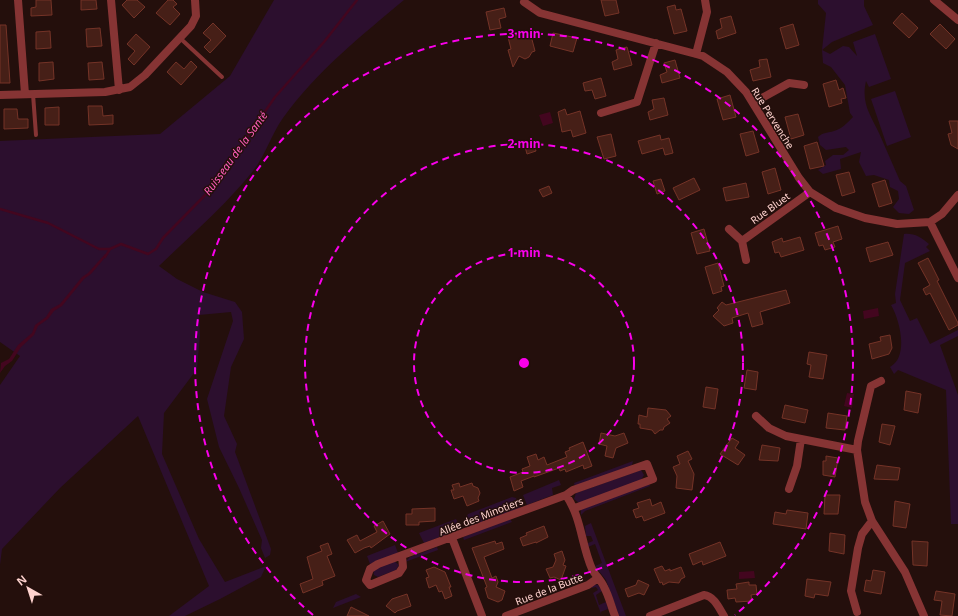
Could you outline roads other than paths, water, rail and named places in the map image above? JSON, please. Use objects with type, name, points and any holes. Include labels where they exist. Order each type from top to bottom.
[{"type":"street","points":[[18,0],[29,94]]},
{"type":"street","points":[[111,0],[119,90]]},
{"type":"street","points":[[0,95],[119,90],[130,87],[137,83],[181,39],[191,26],[196,16],[195,0]]},
{"type":"street","points":[[696,54],[707,12],[705,0]]},
{"type":"street","points":[[934,0],[958,20]]},
{"type":"street","name":"Rue Pervenche","points":[[524,2],[540,13],[703,56],[727,72],[746,92],[799,178],[810,192],[836,208],[865,218],[897,224],[930,222]]},
{"type":"street","points":[[600,113],[637,102],[656,43]]},
{"type":"street","points":[[753,103],[789,83],[804,85]]},
{"type":"street","name":"Rue Bluet","points":[[742,241],[810,192]]},
{"type":"street","points":[[958,195],[942,214],[930,222],[958,278]]},
{"type":"street","points":[[729,229],[742,241],[746,260]]},
{"type":"street","points":[[881,381],[871,386],[857,450],[865,502],[872,521],[905,572],[924,616]]},
{"type":"street","points":[[756,416],[769,428],[786,436],[857,450]]},
{"type":"street","points":[[789,490],[796,466],[801,439]]},
{"type":"street","name":"Allée des Minotiers","points":[[402,556],[403,567],[399,573],[370,585],[367,584],[366,580],[370,569],[378,564],[566,496],[573,490],[647,464],[653,479],[575,508]]},
{"type":"street","points":[[566,496],[575,508],[580,525],[582,542],[592,570],[604,585],[615,616]]},
{"type":"street","points":[[857,612],[851,591],[862,534],[872,521]]},
{"type":"street","points":[[452,538],[482,616]]},
{"type":"street","name":"Rue de la Butte","points":[[506,616],[588,585],[598,578]]},
{"type":"street","points":[[650,616],[704,595],[709,595],[724,616]]},
{"type":"lane","points":[[181,39],[222,77]]},
{"type":"lane","points":[[29,94],[36,135]]},
{"type":"waterway","name":"Ruisseau de la Santé","points":[[105,257],[110,249],[121,244],[148,254],[156,249],[163,238],[214,186],[275,97],[324,42],[357,0]]},
{"type":"waterway","points":[[0,209],[48,223],[99,249],[109,249]]}]
